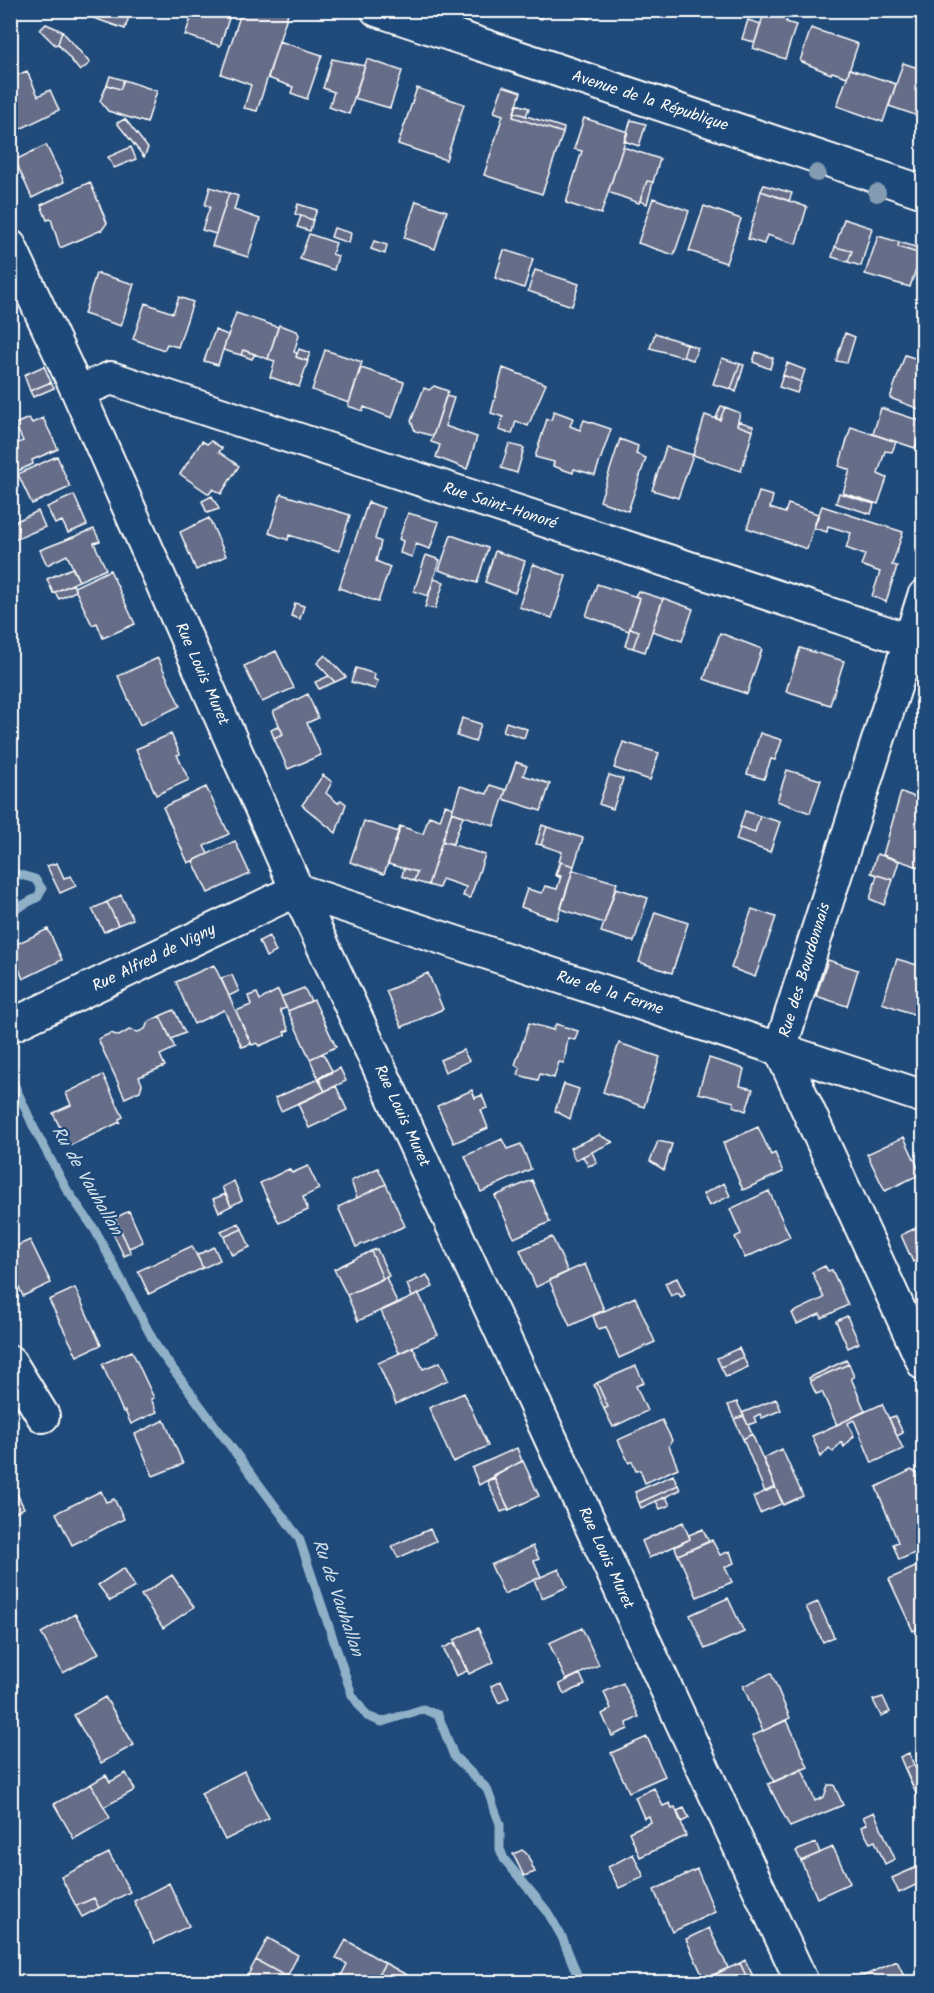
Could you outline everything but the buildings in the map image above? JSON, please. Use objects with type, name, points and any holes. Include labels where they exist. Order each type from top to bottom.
[{"type":"street","name":"Avenue de la République","points":[[376,10],[924,192]]},
{"type":"street","name":"Rue Louis Muret","points":[[10,246],[78,392],[297,890],[802,1983]]},
{"type":"street","name":"Rue Saint-Honoré","points":[[78,392],[111,378],[916,642]]},
{"type":"street","name":"Rue des Bourdonnais","points":[[924,596],[916,642],[780,1049],[924,1364]]},
{"type":"street","name":"Rue Alfred de Vigny","points":[[10,1026],[297,890]]},
{"type":"street","name":"Rue de la Ferme","points":[[297,890],[924,1097]]},
{"type":"street","points":[[10,1362],[43,1416]]},
{"type":"waterway","name":"Ru de Vauhallan","points":[[10,872],[35,879],[42,889],[38,897],[10,912]]},
{"type":"waterway","name":"Ru de Vauhallan","points":[[10,1075],[34,1128],[67,1190],[95,1230],[158,1349],[299,1538],[352,1695],[367,1716],[382,1722],[423,1709],[438,1715],[454,1756],[487,1789],[500,1824],[500,1849],[504,1859],[547,1911],[562,1937],[580,1982]]}]
